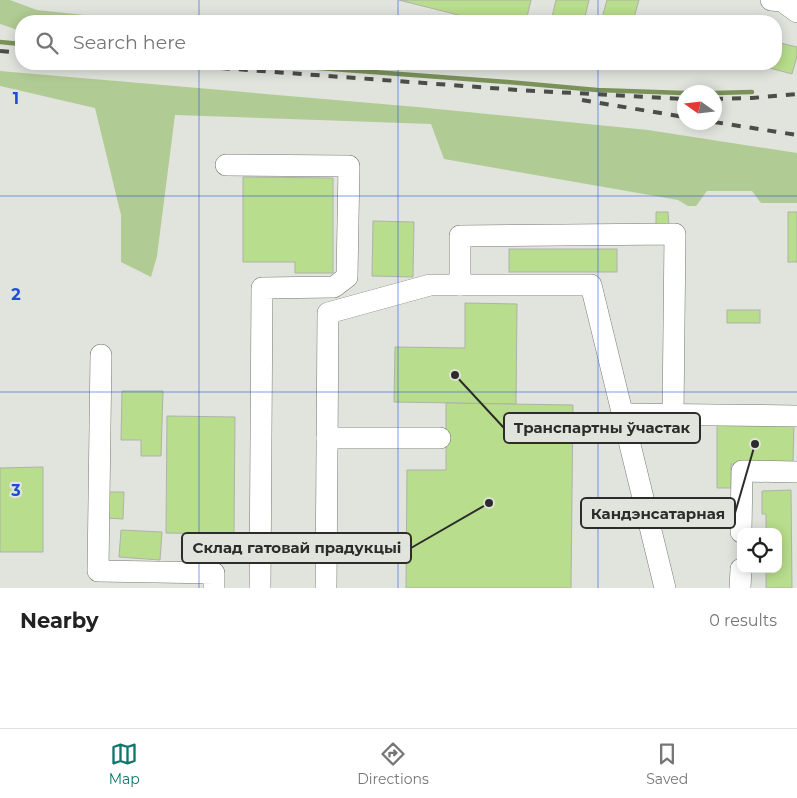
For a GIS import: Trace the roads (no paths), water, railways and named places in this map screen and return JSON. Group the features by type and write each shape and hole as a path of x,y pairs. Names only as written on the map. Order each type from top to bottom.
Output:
{"lane":[{"path":"771,0 782,1 797,12"},
{"path":"226,166 349,166 347,277 334,287 262,288 260,588"},
{"path":"460,285 460,236 675,234 673,415"},
{"path":"326,588 328,313 430,285 591,284 665,588"},
{"path":"101,355 98,571 214,573 214,588"},
{"path":"623,414 797,416"},
{"path":"327,438 440,438"},
{"path":"741,528 742,471 797,472"},
{"path":"740,588 741,573"}],"waterway":[{"path":"0,42 15,43"},
{"path":"346,70 597,90 677,93"},
{"path":"722,93 752,92"}],"railway":[{"path":"0,51 15,52"},
{"path":"248,70 518,90 677,99"},
{"path":"722,99 797,94"},
{"path":"582,100 677,116"},
{"path":"722,123 797,135"}],"place":[{"name":"Транспартны ўчастак","path":"455,375"},
{"name":"Кандэнсатарная","path":"755,444"},
{"name":"Склад гатовай прадукцыі","path":"489,503"}]}
